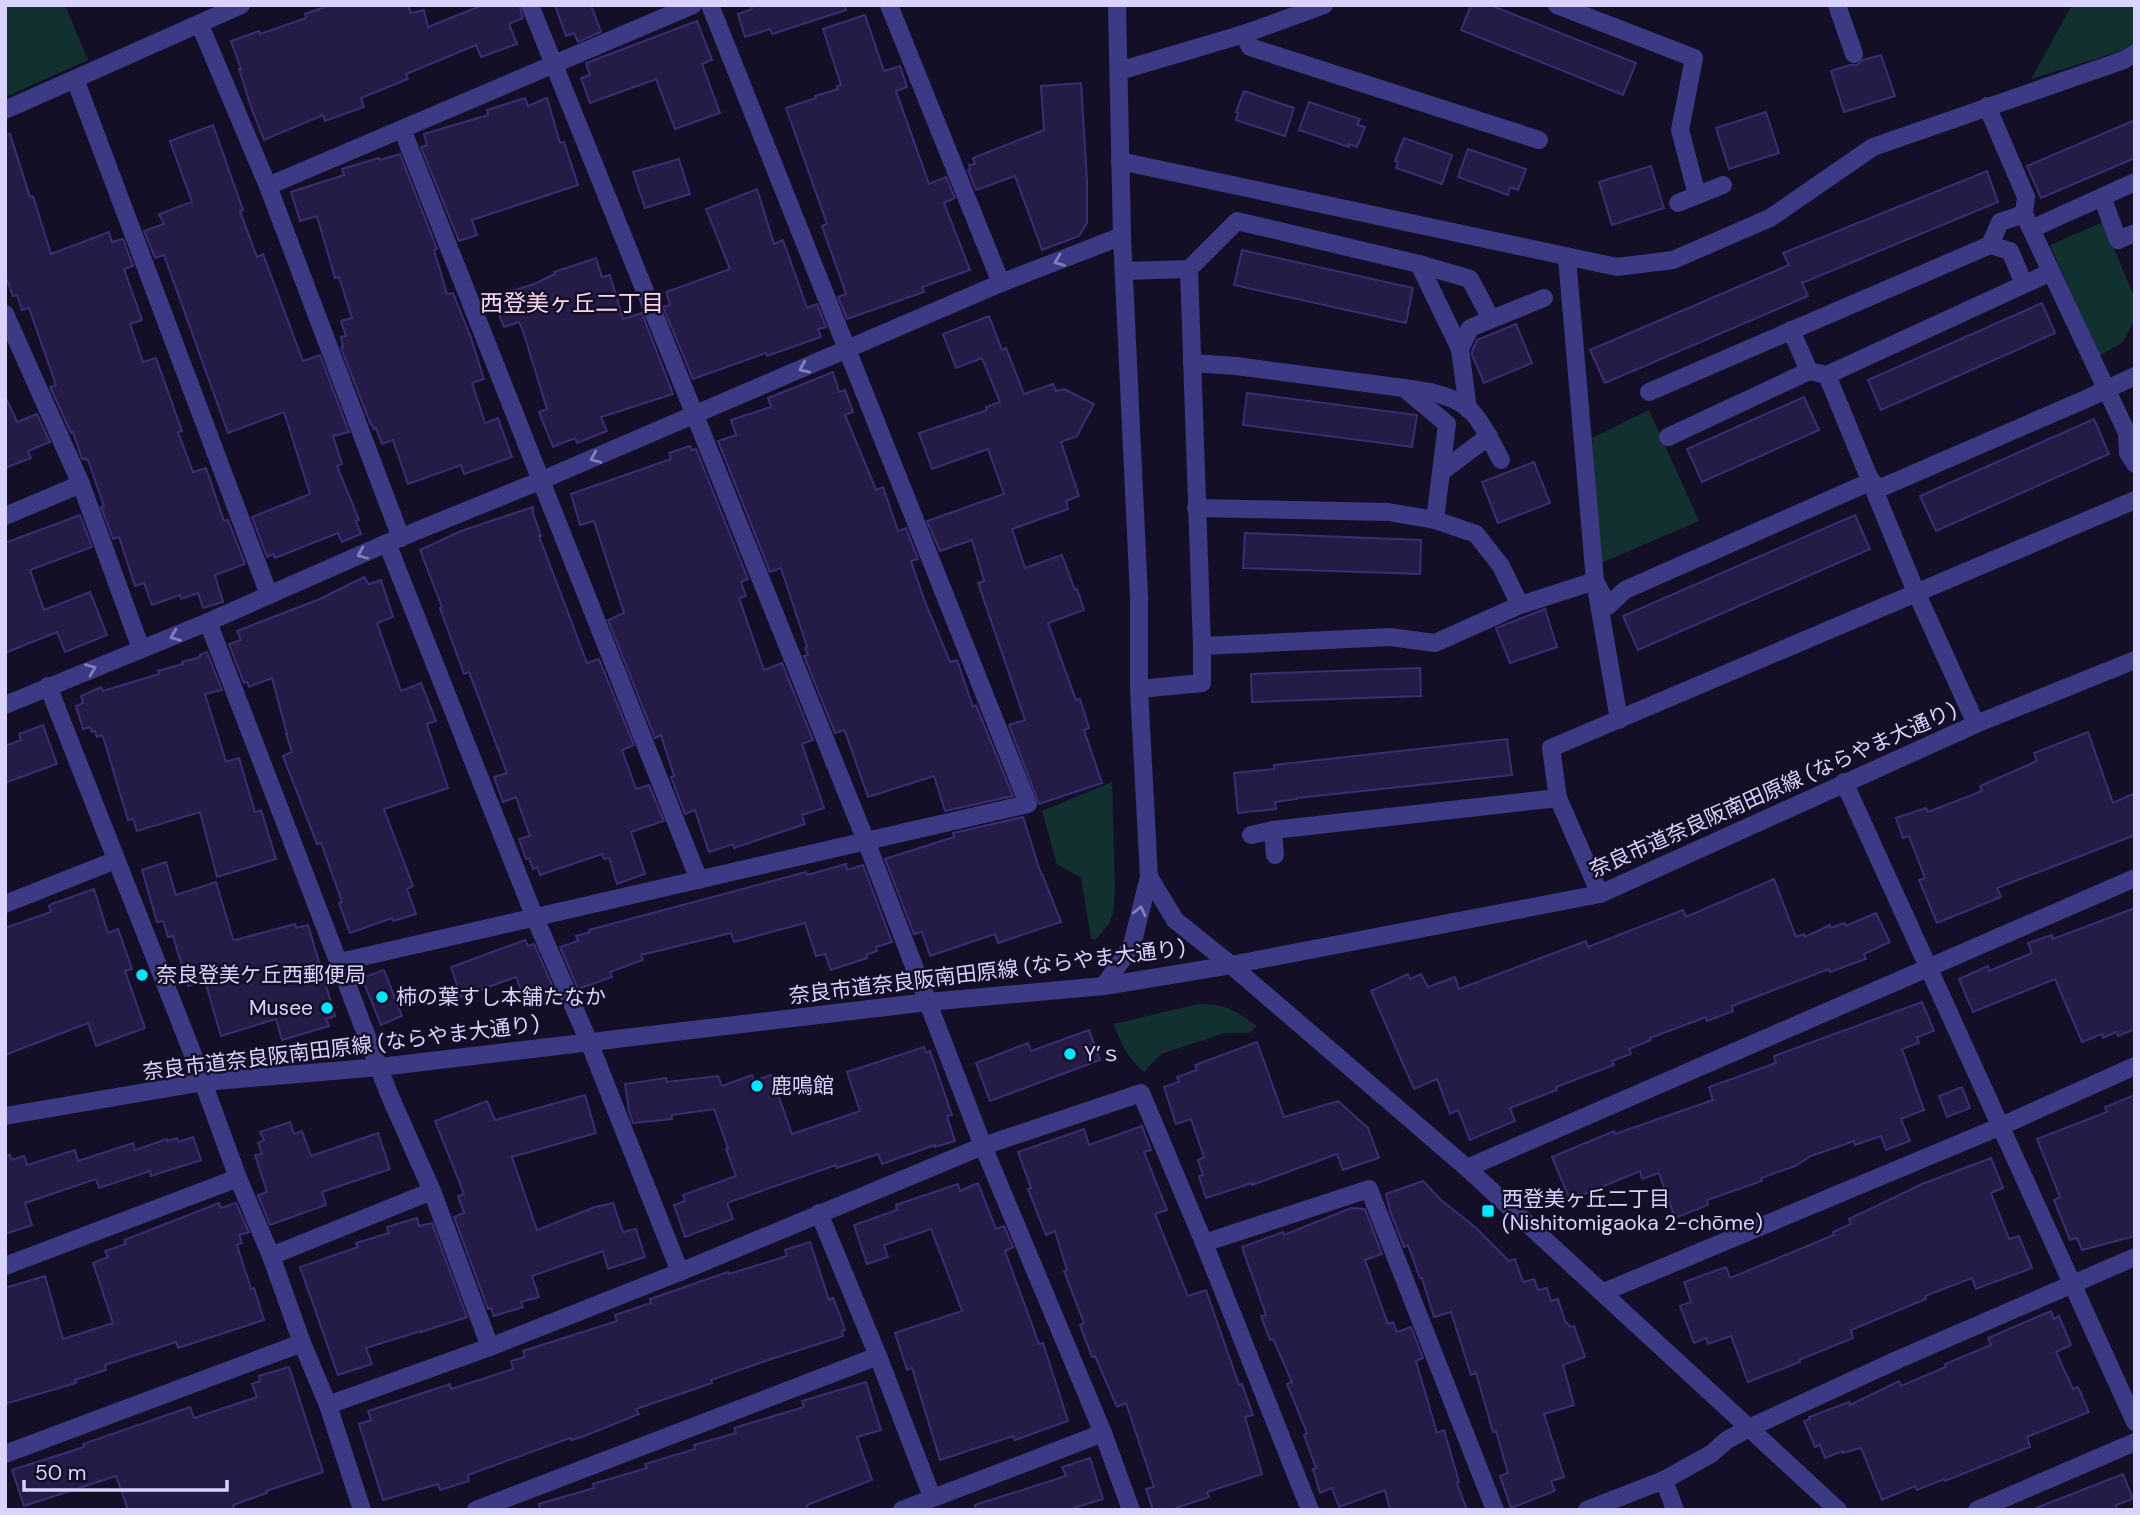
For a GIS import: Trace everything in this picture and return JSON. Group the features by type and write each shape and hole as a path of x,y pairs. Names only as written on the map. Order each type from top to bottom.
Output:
{"street":[{"path":"5,110 241,5"},
{"path":"530,5 866,841 983,1146 1102,1433 1131,1510"},
{"path":"268,186 693,5"},
{"path":"340,962 1028,804 710,5"},
{"path":"889,5 1001,283"},
{"path":"1104,986 1132,945 1149,877 1122,236 1117,5"},
{"path":"1119,71 1244,34 1324,5"},
{"path":"1557,5 1694,58 1680,130 1697,195"},
{"path":"1837,5 1854,54"},
{"path":"200,25 268,186 394,541 535,918 589,1042 680,1272"},
{"path":"1244,34 1250,47 1539,140"},
{"path":"1120,161 1617,267 1673,260 1770,218 1873,147 2124,60 2135,53"},
{"path":"75,79 269,595"},
{"path":"1987,106 2025,197 2027,222 2127,433 2128,453 2135,464"},
{"path":"402,129 699,880"},
{"path":"1990,245 2000,222 2027,222 2102,197 2135,182"},
{"path":"1678,203 1723,185"},
{"path":"2102,197 2118,240 2135,233"},
{"path":"1124,271 1189,269 1237,221 1419,264 1470,279 1491,319"},
{"path":"5,705 541,481 1001,283 1122,236"},
{"path":"1649,392 1990,245 2010,251 2024,284"},
{"path":"1567,258 1595,582 1619,720"},
{"path":"1419,264 1460,349 1468,409"},
{"path":"1139,689 1202,683 1189,269"},
{"path":"1668,437 2051,272"},
{"path":"1460,349 1470,328 1544,298"},
{"path":"6,317 81,484 141,649"},
{"path":"1791,330 1818,373 1874,486 1916,592 1976,724"},
{"path":"1192,363 1236,366 1434,392 1468,409 1489,436 1501,460"},
{"path":"1595,582 1608,606 1625,590 2086,399 2135,376"},
{"path":"1404,388 1447,424 1435,520"},
{"path":"1441,472 1489,436"},
{"path":"5,516 81,484"},
{"path":"1600,894 1558,798 1550,748 2135,500"},
{"path":"1196,508 1388,512 1435,520 1476,534 1501,566 1520,605"},
{"path":"1202,646 1390,636 1435,643 1520,605 1595,582"},
{"path":"208,622 389,1094 432,1191 490,1347"},
{"name":"奈良市道奈良阪南田原線 (ならやま大通り)","path":"5,1116 204,1082 380,1067 928,1002 1104,986 1231,965 1600,894 1976,724 2135,660"},
{"path":"48,686 328,1405 355,1508"},
{"path":"1844,782 2135,1422"},
{"path":"1251,835 1273,830 1558,798"},
{"path":"1273,830 1275,855"},
{"path":"5,904 116,860"},
{"path":"1149,877 1175,920 1467,1167 1838,1510"},
{"path":"1467,1167 2135,878"},
{"path":"1604,1292 1999,1127 2135,1066"},
{"path":"328,1405 490,1347 680,1272 983,1146 1141,1093 1310,1510"},
{"path":"5,1266 238,1178"},
{"path":"1204,1243 1369,1189 1495,1510"},
{"path":"271,1256 432,1191"},
{"path":"819,1213 932,1497"},
{"path":"1587,1510 1664,1480 1711,1454 1727,1440 1749,1428 1897,1360 2135,1257"},
{"path":"5,1454 302,1343"},
{"path":"476,1510 878,1356"},
{"path":"902,1510 1102,1433"},
{"path":"1978,1510 2135,1442"},
{"path":"1664,1480 1675,1510"}],"green space":[{"path":"5,5 65,5 88,60 5,97"},
{"path":"2072,5 2135,5 2135,42 2121,51 2031,79"},
{"path":"2103,222 2135,299 2135,320 2122,343 2099,356 2050,245"},
{"path":"1649,410 1699,521 1601,563 1592,438"},
{"path":"1112,782 1115,891 1113,913 1109,924 1095,940 1091,938 1081,878 1057,864 1042,811"},
{"path":"1198,1004 1230,1009 1257,1026 1249,1033 1225,1033 1161,1054 1144,1072 1125,1050 1114,1024"}],"building":[{"path":"330,5 408,5 411,13 424,10 428,27 483,5 519,5 523,18 509,24 517,44 481,57 476,45 406,74 408,79 361,98 364,107 325,121 323,115 264,140 231,41 306,18 305,14"},
{"path":"555,5 591,5 601,32 578,42 574,33 566,36"},
{"path":"751,5 846,5 846,10 772,34 770,29 745,37 738,14 752,9"},
{"path":"1471,5 1490,5 1636,63 1623,95 1461,30"},
{"path":"865,15 884,71 900,66 907,87 896,91 929,184 946,177 955,198 944,203 970,270 922,287 924,292 847,319 838,297 846,294 822,226 827,224 786,108 838,89 837,86 841,85 823,29"},
{"path":"697,21 712,60 702,64 720,113 675,129 656,79 590,103 581,78 590,75 586,63"},
{"path":"1881,55 1895,96 1844,112 1831,71 1857,65 1863,60"},
{"path":"1081,83 1087,223 1079,236 1042,250 1015,176 976,190 968,170 969,165 975,164 973,158 1044,130 1041,86"},
{"path":"1244,91 1294,108 1285,136 1236,120 1236,112"},
{"path":"525,98 528,106 547,98 560,143 564,142 578,185 472,220 477,235 459,241 421,147 427,145 424,134 488,115 487,110"},
{"path":"1309,102 1360,119 1357,125 1365,127 1357,147 1349,144 1349,147 1299,130"},
{"path":"1766,112 1779,153 1729,169 1716,128"},
{"path":"2135,120 2135,158 2041,198 2027,166"},
{"path":"213,125 257,257 263,254 303,361 320,355 349,432 333,436 342,464 337,466 359,520 356,521 361,534 342,542 338,533 275,558 273,554 267,557 252,517 310,494 284,412 228,433 164,255 155,258 144,231 164,224 159,214 192,202 170,141"},
{"path":"10,134 51,254 109,232 112,242 123,239 133,266 124,269 142,320 130,324 143,362 156,358 182,431 178,432 193,472 206,468 224,521 228,520 245,564 215,575 223,602 203,608 198,593 181,599 180,595 152,605 144,583 135,586 119,537 113,539 88,460 82,459 73,432 71,433 50,387 56,385 29,308 22,310 5,275 5,135"},
{"path":"1404,138 1452,155 1442,184 1396,168 1398,162 1395,161"},
{"path":"1468,149 1526,169 1518,190 1510,187 1508,195 1458,177"},
{"path":"400,154 437,249 434,250 447,294 453,293 484,379 472,383 485,423 498,418 512,457 464,474 461,465 408,484 393,440 382,444 376,428 371,425 341,348 341,337 346,336 341,321 352,318 339,277 335,278 317,216 300,221 291,192 344,175 342,169"},
{"path":"679,159 690,194 645,208 633,172"},
{"path":"1651,166 1664,208 1612,225 1599,182"},
{"path":"1987,171 1998,202 1802,283 1808,296 1605,383 1590,350 1789,265 1783,253"},
{"path":"757,189 774,244 783,240 807,308 817,304 826,327 818,329 821,337 693,379 663,307 670,305 666,292 730,269 706,209"},
{"path":"1242,250 1413,288 1406,323 1234,285"},
{"path":"596,258 602,277 610,275 623,319 642,313 673,394 601,417 607,431 577,443 575,438 553,447 539,412 547,409 522,328 519,322 504,327 492,297 534,284 555,274 554,272"},
{"path":"2042,303 2055,333 1881,410 1868,380"},
{"path":"989,316 1002,350 1006,348 1024,394 1053,384 1056,391 1064,389 1094,404 1077,436 1061,442 1079,496 1066,501 1068,509 1012,529 1025,568 1062,555 1075,590 1077,589 1084,610 1048,623 1076,700 1080,699 1089,728 1084,730 1102,783 1039,804 1009,725 1025,720 978,583 984,581 972,540 940,551 927,521 1004,494 988,449 932,469 919,433 987,410 986,407 1000,402 982,358 956,368 943,334"},
{"path":"1516,324 1532,363 1484,383 1472,355 1477,340"},
{"path":"833,372 839,392 845,390 853,412 845,415 876,490 883,487 898,531 906,528 918,559 911,561 925,602 950,662 957,660 973,707 976,705 1013,796 945,811 934,776 868,797 844,730 835,733 804,656 808,655 805,648 807,647 781,568 770,572 718,441 736,435 731,420 771,407 768,398"},
{"path":"1247,393 1417,415 1412,447 1243,425"},
{"path":"5,396 17,422 37,414 50,442 28,451 31,458 5,468"},
{"path":"1804,397 1819,430 1702,482 1687,449"},
{"path":"2094,419 2109,454 1936,531 1920,496"},
{"path":"690,446 692,450 696,449 748,579 741,582 746,596 739,598 764,670 782,663 813,740 802,744 824,808 802,815 805,824 734,848 733,844 709,852 695,810 685,814 671,777 674,776 661,735 655,738 608,620 624,613 594,521 580,525 571,494 671,459 669,453"},
{"path":"1534,462 1550,503 1498,523 1482,482"},
{"path":"533,507 539,536 587,663 599,659 634,745 622,750 636,789 649,785 664,821 631,832 645,874 617,884 609,858 604,859 602,854 540,875 537,867 533,869 529,858 526,859 519,839 530,836 516,797 503,802 494,777 507,773 469,672 464,674 420,550 461,531"},
{"path":"80,515 92,547 30,570 44,610 90,592 107,635 65,652 57,632 5,653 5,543"},
{"path":"1855,515 1870,549 1638,650 1623,616"},
{"path":"1245,533 1421,540 1420,574 1243,568"},
{"path":"364,577 369,584 381,580 393,617 377,623 401,691 421,683 436,721 427,724 448,788 384,809 413,886 407,889 416,914 393,921 392,918 350,933 321,843 317,844 283,756 292,752 272,678 249,687 247,682 244,683 229,644 241,640 237,631 320,599"},
{"path":"1545,609 1557,647 1510,663 1496,628"},
{"path":"207,652 222,690 205,694 226,762 239,758 255,812 261,810 276,859 217,877 200,812 137,831 133,819 128,820 102,735 97,737 90,727 83,729 76,706 83,703 81,696 101,687 103,691 159,674 158,671 183,664 182,662"},
{"path":"1420,668 1421,696 1252,702 1251,674"},
{"path":"43,725 57,764 5,783 5,746 21,740 19,734"},
{"path":"2088,732 2113,803 2135,793 2135,835 1997,888 2001,897 1937,923 1919,880 1925,878 1909,836 1903,838 1896,818 1926,808 1928,812 1982,791 1980,786 2037,761 2034,753"},
{"path":"1507,739 1512,775 1297,798 1275,802 1276,809 1238,813 1234,773 1274,769 1274,765"},
{"path":"1023,817 1041,874 1061,922 998,943 995,934 930,956 922,932 914,934 885,859 954,837 953,833"},
{"path":"166,862 176,895 216,882 235,940 295,924 296,928 308,925 335,1016 326,1019 329,1026 282,1040 276,1019 221,1036 205,981 188,986 173,936 168,937 163,921 157,922 142,870"},
{"path":"846,864 847,870 863,865 892,942 876,947 877,951 866,955 867,958 831,970 825,954 816,956 805,923 734,942 731,933 641,955 643,960 610,972 612,977 578,989 560,947 578,941 576,936 590,932 589,930 806,872 807,875"},
{"path":"1774,879 1796,937 1804,934 1805,937 1830,925 1831,928 1844,923 1846,926 1876,913 1890,942 1864,954 1866,959 1830,972 1829,969 1732,1006 1733,1011 1707,1021 1706,1017 1650,1038 1651,1040 1629,1049 1631,1054 1612,1061 1614,1065 1510,1108 1515,1121 1470,1140 1458,1110 1450,1114 1437,1079 1414,1089 1371,991 1408,974 1410,979 1421,974 1428,987 1455,977 1459,989 1586,941 1588,947 1683,910 1686,917"},
{"path":"94,889 108,933 118,929 132,969 125,971 145,1028 96,1046 88,1023 5,1055 5,928 51,912 49,906 52,904"},
{"path":"2135,908 2135,1029 2118,1036 2116,1032 2103,1038 2102,1034 2082,1042 2055,979 1973,1012 1959,979 1988,966 1989,971 2032,953 2028,943 2052,935 2053,939"},
{"path":"525,940 528,946 534,944 557,996 527,1007 516,977 461,997 451,967"},
{"path":"384,970 402,1016 381,1025 362,978"},
{"path":"1922,1002 1934,1031 1917,1037 1919,1043 1902,1049 1924,1110 1901,1119 1910,1141 1886,1150 1881,1136 1855,1145 1854,1141 1811,1156 1795,1166 1761,1178 1762,1181 1707,1200 1708,1205 1675,1218 1659,1173 1642,1179 1640,1171 1570,1200 1552,1157 1614,1131 1615,1134 1713,1100 1709,1087 1776,1063 1774,1056"},
{"path":"1089,1030 1100,1060 990,1101 976,1063 1028,1043 1031,1051"},
{"path":"1257,1042 1284,1117 1338,1101 1368,1128 1379,1158 1343,1170 1337,1154 1252,1185 1206,1198 1199,1176 1203,1175 1198,1160 1204,1157 1191,1119 1176,1124 1164,1087 1179,1082 1177,1077 1197,1070 1195,1065"},
{"path":"924,1047 926,1053 930,1051 952,1115 947,1116 955,1141 935,1145 882,1164 878,1154 837,1168 836,1165 727,1203 733,1219 685,1237 674,1205 685,1201 683,1195 736,1176 714,1109 672,1115 672,1119 633,1123 625,1084 666,1078 667,1082 718,1076 722,1086 752,1075 754,1081 771,1075 792,1134 860,1111 847,1072"},
{"path":"1962,1087 1970,1108 1947,1117 1939,1096"},
{"path":"585,1095 596,1133 512,1157 537,1230 595,1207 613,1203 623,1232 636,1229 645,1257 608,1269 603,1251 532,1276 539,1297 521,1302 523,1307 494,1316 491,1308 488,1309 454,1217 464,1213 458,1196 464,1194 435,1121 487,1101 495,1120"},
{"path":"2135,1095 2135,1236 2082,1250 2077,1238 2070,1240 2054,1200 2060,1197 2037,1139 2107,1112 2105,1107"},
{"path":"290,1122 294,1134 302,1131 311,1156 378,1133 390,1169 322,1192 326,1205 270,1225 258,1195 267,1192 255,1155 262,1154 258,1143 264,1140 260,1132"},
{"path":"1142,1126 1151,1150 1144,1152 1167,1210 1155,1214 1188,1296 1206,1290 1239,1385 1242,1384 1253,1415 1245,1417 1262,1474 1207,1492 1209,1497 1170,1510 1153,1510 1146,1489 1154,1487 1126,1403 1117,1407 1095,1356 1092,1357 1080,1325 1084,1323 1064,1271 1067,1270 1055,1231 1046,1235 1028,1189 1031,1188 1018,1152 1084,1129 1089,1145"},
{"path":"193,1137 201,1160 151,1176 150,1171 99,1188 96,1179 25,1203 32,1225 5,1234 5,1156 10,1155 12,1160 24,1156 27,1165 75,1150 78,1161 133,1143 135,1150 167,1139 177,1138 179,1142"},
{"path":"1991,1158 2003,1188 1991,1193 2009,1239 2019,1236 2032,1268 1976,1289 1972,1278 1925,1296 1926,1299 1851,1330 1853,1338 1748,1382 1731,1336 1708,1344 1706,1338 1694,1343 1680,1306 1691,1302 1684,1282 1726,1267 1730,1278 1834,1235 1833,1232 1851,1224 1849,1219 1922,1184"},
{"path":"1423,1181 1509,1261 1515,1259 1523,1282 1534,1279 1538,1290 1547,1288 1551,1301 1558,1299 1565,1321 1570,1327 1574,1326 1585,1357 1563,1365 1574,1405 1544,1414 1564,1477 1551,1481 1555,1491 1511,1508 1500,1476 1508,1473 1476,1373 1471,1375 1451,1312 1434,1317 1422,1278 1408,1245 1404,1247 1390,1211 1386,1194"},
{"path":"978,1183 996,1229 1004,1226 1013,1247 1005,1251 1039,1344 1043,1343 1068,1421 1015,1440 1013,1436 940,1460 912,1368 907,1370 895,1333 962,1311 931,1229 884,1245 888,1257 867,1264 854,1225 897,1210 896,1205 958,1184 960,1191"},
{"path":"219,1203 221,1208 236,1203 249,1232 239,1235 242,1243 237,1245 264,1320 178,1348 176,1342 105,1365 106,1370 75,1380 76,1383 5,1404 5,1288 45,1276 63,1339 113,1323 93,1263 108,1257 105,1251 126,1244 124,1240"},
{"path":"1351,1208 1365,1209 1382,1254 1365,1260 1388,1324 1393,1322 1397,1332 1411,1327 1423,1358 1416,1361 1437,1433 1444,1430 1459,1482 1457,1483 1467,1510 1390,1510 1385,1490 1339,1507 1332,1488 1320,1493 1313,1469 1316,1468 1304,1435 1307,1433 1287,1384 1292,1382 1261,1316 1266,1315 1242,1247 1283,1232 1284,1235"},
{"path":"417,1218 419,1226 432,1223 467,1317 366,1348 372,1364 338,1375 300,1267 358,1247 356,1243 389,1233 387,1227"},
{"path":"810,1242 829,1300 833,1298 841,1318 845,1330 842,1331 843,1336 711,1380 712,1383 636,1409 639,1414 582,1437 570,1438 468,1475 469,1481 440,1490 438,1484 383,1500 359,1424 371,1420 368,1411 450,1384 451,1389 513,1369 511,1361 525,1357 523,1351 617,1321 615,1315 651,1303 650,1299 728,1272 729,1274 787,1256 785,1250"},
{"path":"2051,1311 2054,1319 2059,1316 2071,1345 2056,1352 2073,1389 2078,1387 2089,1412 2027,1437 2030,1447 1945,1481 1944,1479 1917,1490 1915,1486 1882,1500 1861,1448 1825,1458 1820,1445 1815,1447 1804,1421 1810,1419 1809,1417 1849,1402 1850,1405 1899,1381 1901,1386 1946,1367 1945,1364 1991,1345 1988,1338"},
{"path":"289,1367 323,1472 233,1505 235,1510 128,1510 116,1476 24,1506 12,1470 84,1447 83,1444 190,1407 194,1418 257,1397 252,1384 260,1381 259,1376"},
{"path":"866,1382 881,1430 857,1437 872,1480 807,1505 808,1510 540,1510 539,1504 594,1488 593,1484 647,1468 645,1464 695,1449 694,1445 736,1433 734,1428 804,1407 802,1401"},
{"path":"1090,1458 1103,1499 1067,1510 976,1510 975,1505 1066,1476 1062,1467"},
{"path":"2123,1474 2133,1499 2116,1505 2117,1510 2036,1508"}],"place":[{"name":"奈良登美ケ丘西郵便局","path":"142,975"},
{"name":"柿の葉すし本舗たなか","path":"382,997"},
{"name":"Musee","path":"327,1008"},
{"name":"Y’ｓ","path":"1070,1054"},
{"name":"鹿鳴館","path":"757,1086"},
{"name":"西登美ヶ丘二丁目 (Nishitomigaoka 2-chōme)","path":"1488,1211"}],"district":[{"name":"西登美ヶ丘二丁目","path":"572,303"}]}
